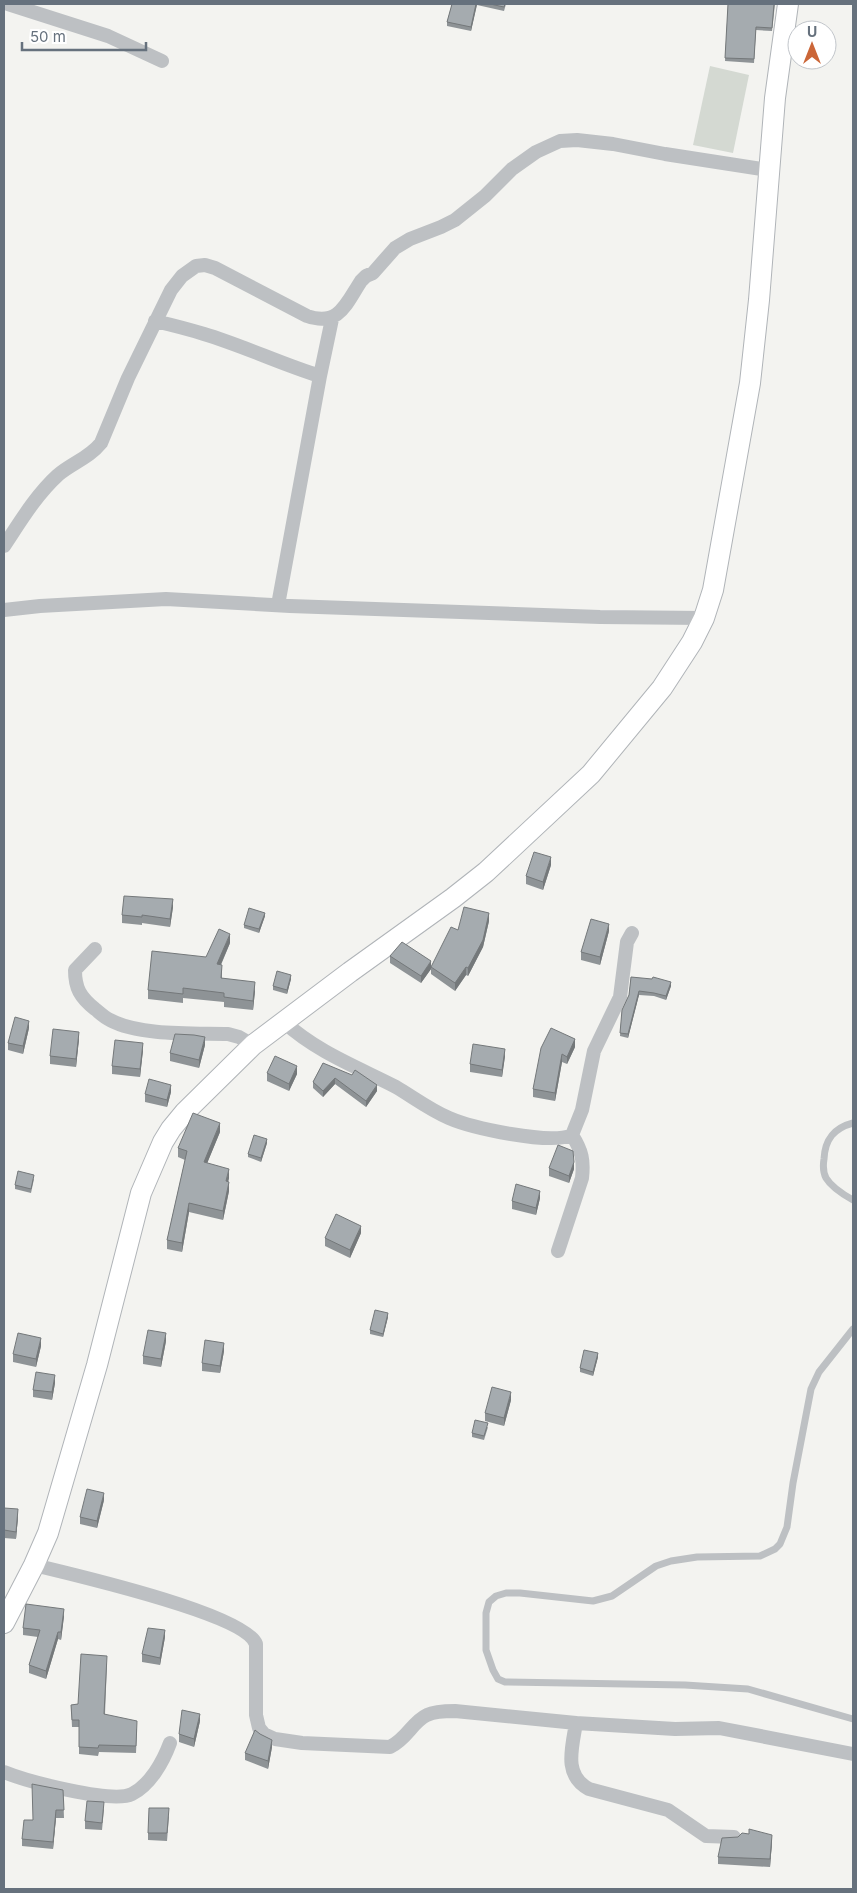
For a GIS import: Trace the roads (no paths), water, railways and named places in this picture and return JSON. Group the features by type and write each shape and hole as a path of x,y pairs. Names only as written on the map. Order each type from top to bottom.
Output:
{"main road":[{"path":"4,1623 34,1565 48,1532 97,1366 141,1193 163,1142 185,1112 253,1045 350,972 446,904 486,872 591,774 662,688 692,642 704,618 713,590 750,383 775,98 788,4"}],"street":[{"path":"8,4 108,36 162,61"},
{"path":"4,546 19,523 59,474 95,451 101,443 128,378 171,290 182,276 196,266 202,264 215,268 306,316 317,320 332,319 340,314 361,281 373,273 395,248 410,239 455,220 485,196 512,169 551,144 560,141 577,140 613,144 768,170"},
{"path":"278,605 332,319"},
{"path":"156,321 204,334 320,376"},
{"path":"4,610 166,599 600,617 704,618"},
{"path":"284,1022 301,1037 346,1064 395,1087 448,1118 488,1130 567,1138 572,1135 582,1110 594,1051 620,997 627,942 632,932"},
{"path":"95,949 75,970 75,983 78,992 88,1004 109,1020 125,1026 146,1030 228,1034 240,1037 253,1045"},
{"path":"558,1251 584,1168 581,1149 572,1135"},
{"path":"34,1565 173,1602 221,1620 252,1636 256,1644 256,1715 259,1728 264,1734 275,1739 302,1743 390,1746 400,1742 427,1714 455,1711 576,1723 675,1729 719,1728 853,1754"},
{"path":"576,1723 570,1755 573,1774 581,1785 589,1789 668,1810 706,1836 734,1837"},
{"path":"4,1772 47,1786 82,1793 118,1797 130,1795 144,1786 166,1754 170,1743"}],"lane":[{"path":"853,1123 834,1132 828,1139 824,1149 823,1166 826,1178 843,1195 853,1200"},
{"path":"853,1330 819,1372 811,1389 793,1483 787,1526 784,1537 775,1549 760,1556 697,1557 670,1561 656,1566 612,1596 592,1601 520,1593 506,1593 496,1596 490,1602 486,1612 486,1650 498,1679 505,1682 685,1685 748,1689 853,1719"}]}
